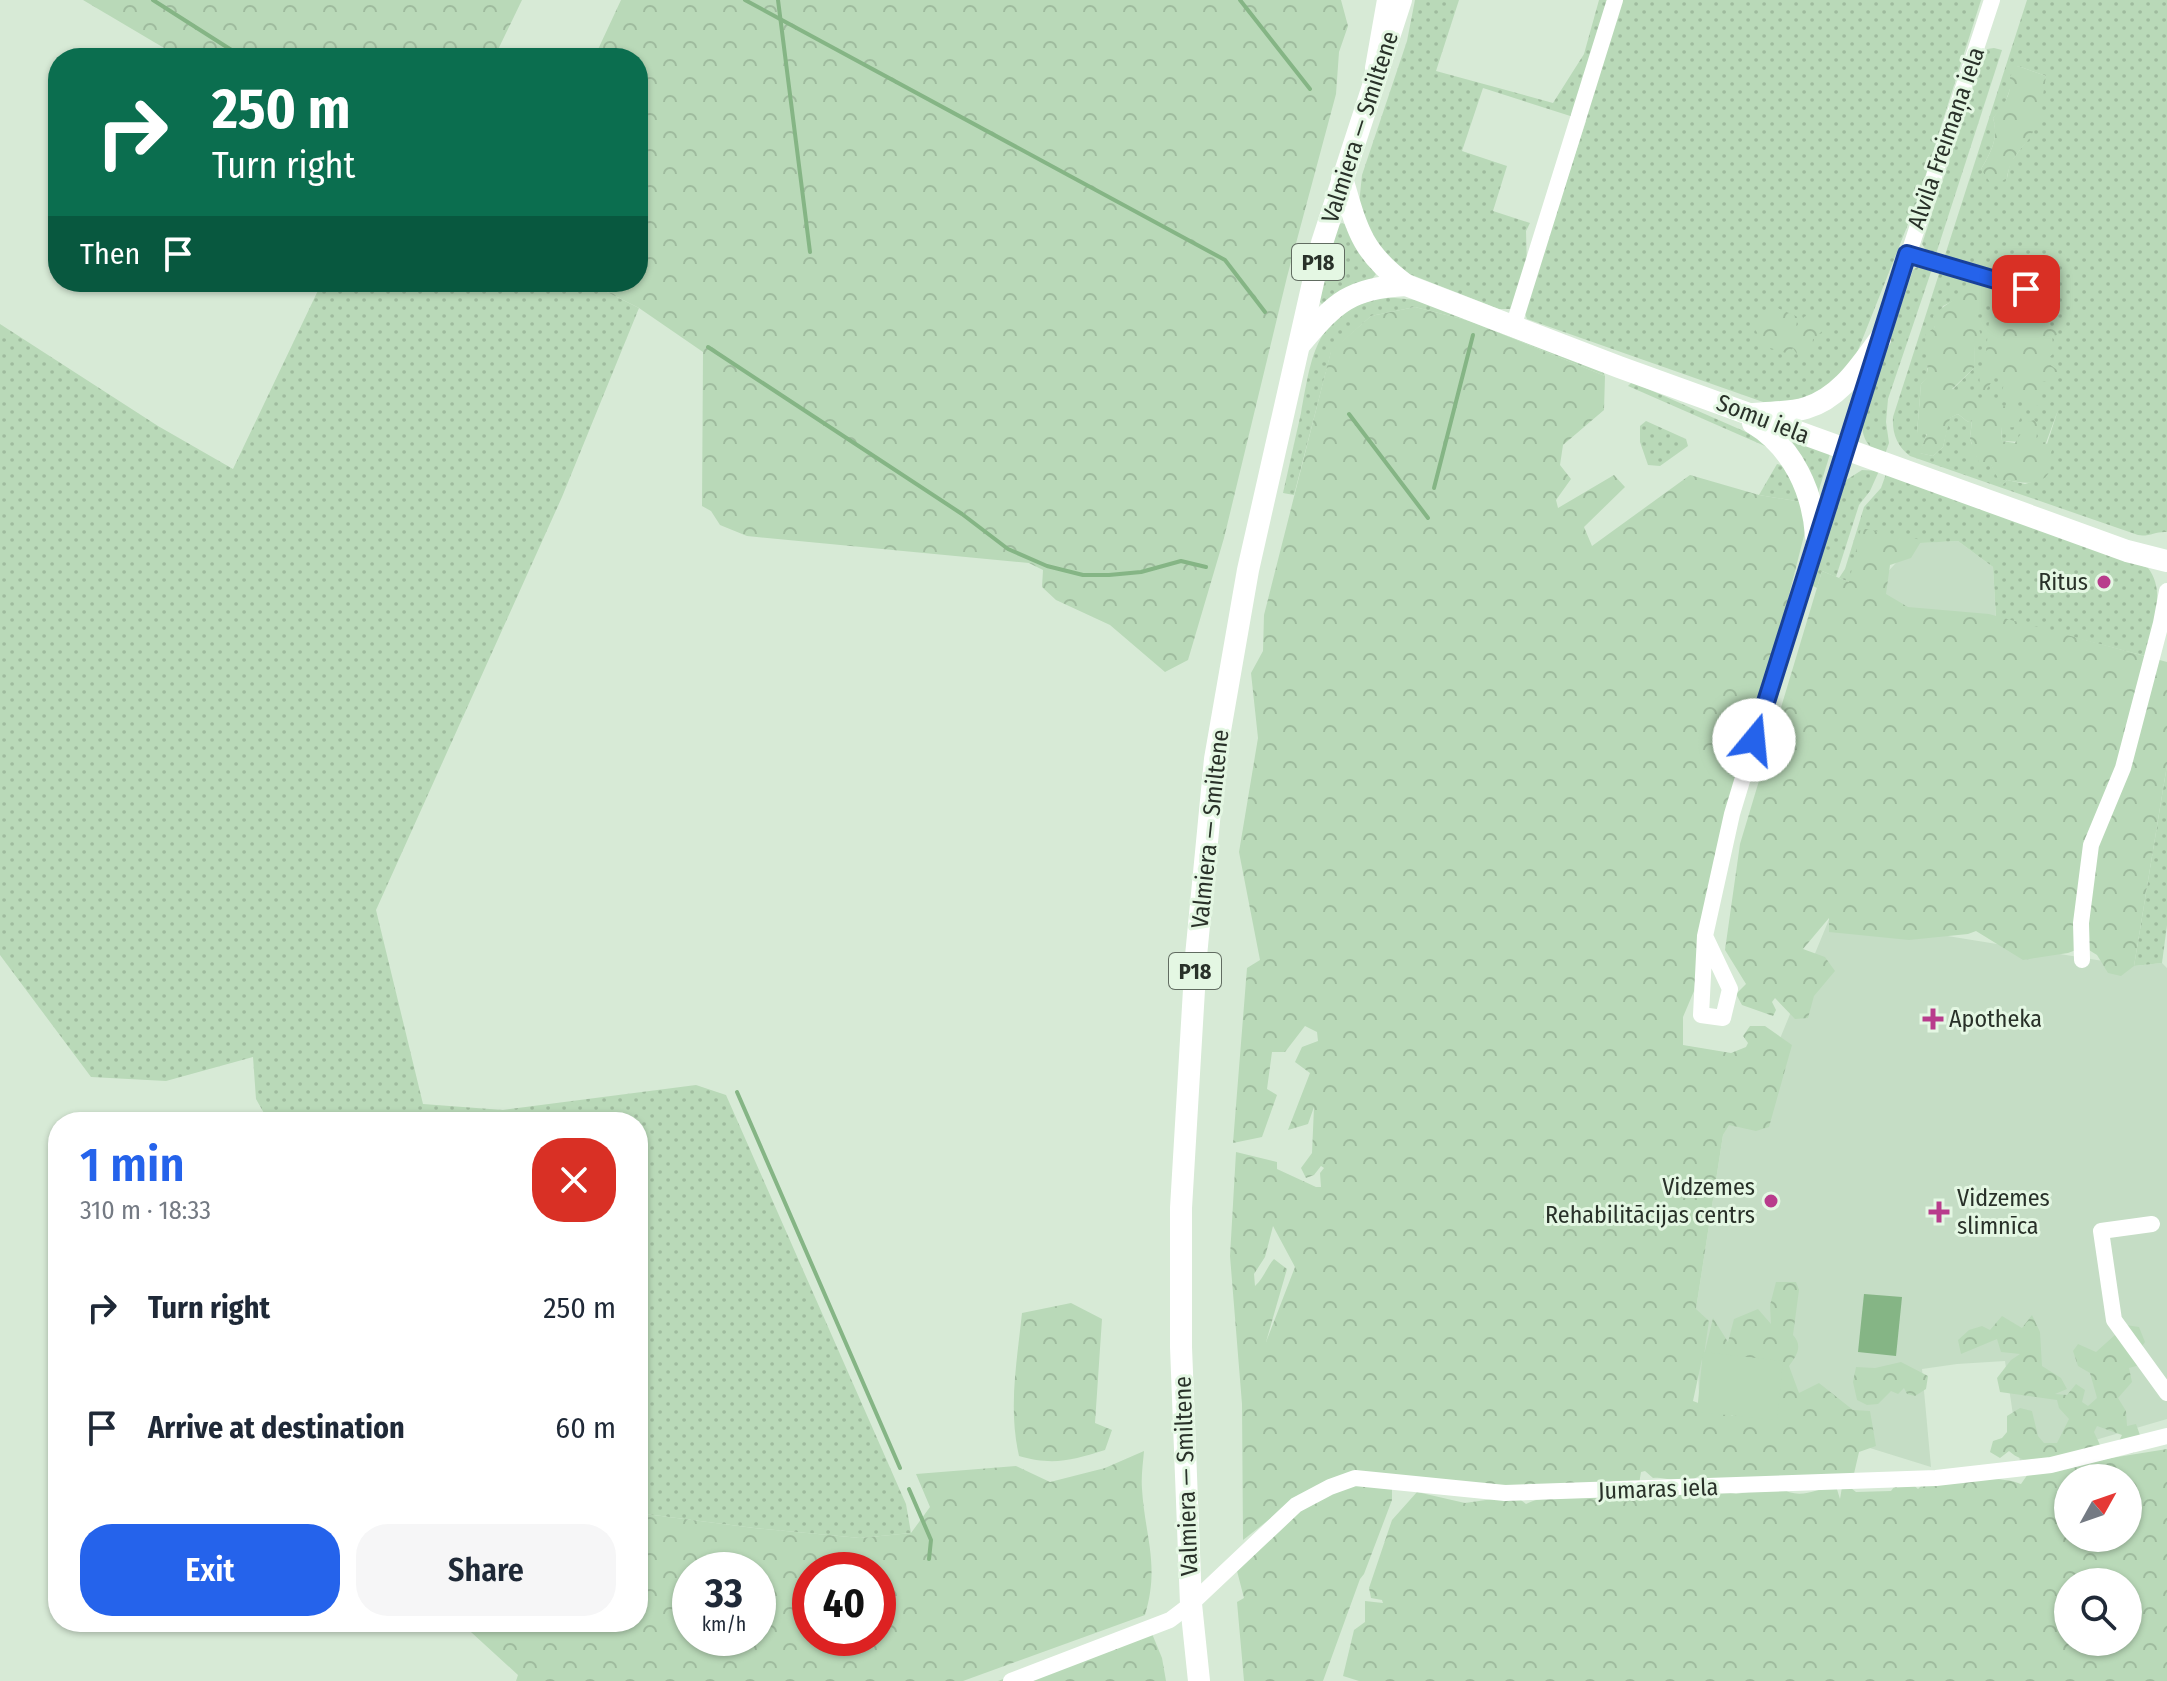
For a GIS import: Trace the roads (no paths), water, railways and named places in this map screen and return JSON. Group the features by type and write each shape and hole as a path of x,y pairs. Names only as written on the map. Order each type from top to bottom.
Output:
{"highway":[{"path":"1377,68 1389,0"}],"main road":[{"name":"Valmiera — Smiltene","path":"1199,1681 1191,1604 1181,1347 1181,1208 1196,956 1215,759 1230,664 1322,243 1401,0"},
{"path":"1342,177 1364,245 1383,268 1406,285"},
{"name":"Somu iela","path":"1406,285 1845,449 2113,546 2167,561"},
{"path":"1297,347 1322,318 1354,293 1377,287 1406,285"},
{"path":"1749,414 1806,408 1835,392 1853,375 1880,339"},
{"path":"1707,397 1760,427 1780,444 1806,487 1815,510 1816,536"}],"street":[{"path":"1514,324 1615,0"},
{"name":"Alvila Freimaņa iela","path":"1705,936 1730,989 1723,1018 1701,1015 1705,936 1732,814 1816,536 1992,0"},
{"path":"1907,254 2051,298"},
{"path":"2082,960 2081,923 2091,845 2123,768 2167,591"},
{"path":"2152,1224 2101,1231 2114,1320 2167,1393"},
{"name":"Jumaras iela","path":"1011,1681 1170,1620 1296,1505 1355,1478 1505,1493 1860,1482 1936,1478 2051,1465 2167,1436"}],"waterway":[{"path":"153,0 228,48"},
{"path":"745,0 1225,260 1265,312"},
{"path":"778,0 810,252"},
{"path":"1240,0 1310,89"},
{"path":"1434,488 1473,335"},
{"path":"708,347 962,514 1008,549 1047,566 1083,575 1141,572 1181,561 1206,567"},
{"path":"1349,414 1428,518"},
{"path":"737,1092 900,1468"},
{"path":"909,1489 931,1540 929,1559"}],"place":[{"name":"Ritus","path":"2104,582"},
{"name":"Apotheka","path":"1933,1019"},
{"name":"Vidzemes Rehabilitācijas centrs","path":"1771,1201"},
{"name":"Vidzemes slimnīca","path":"1939,1212"}]}
